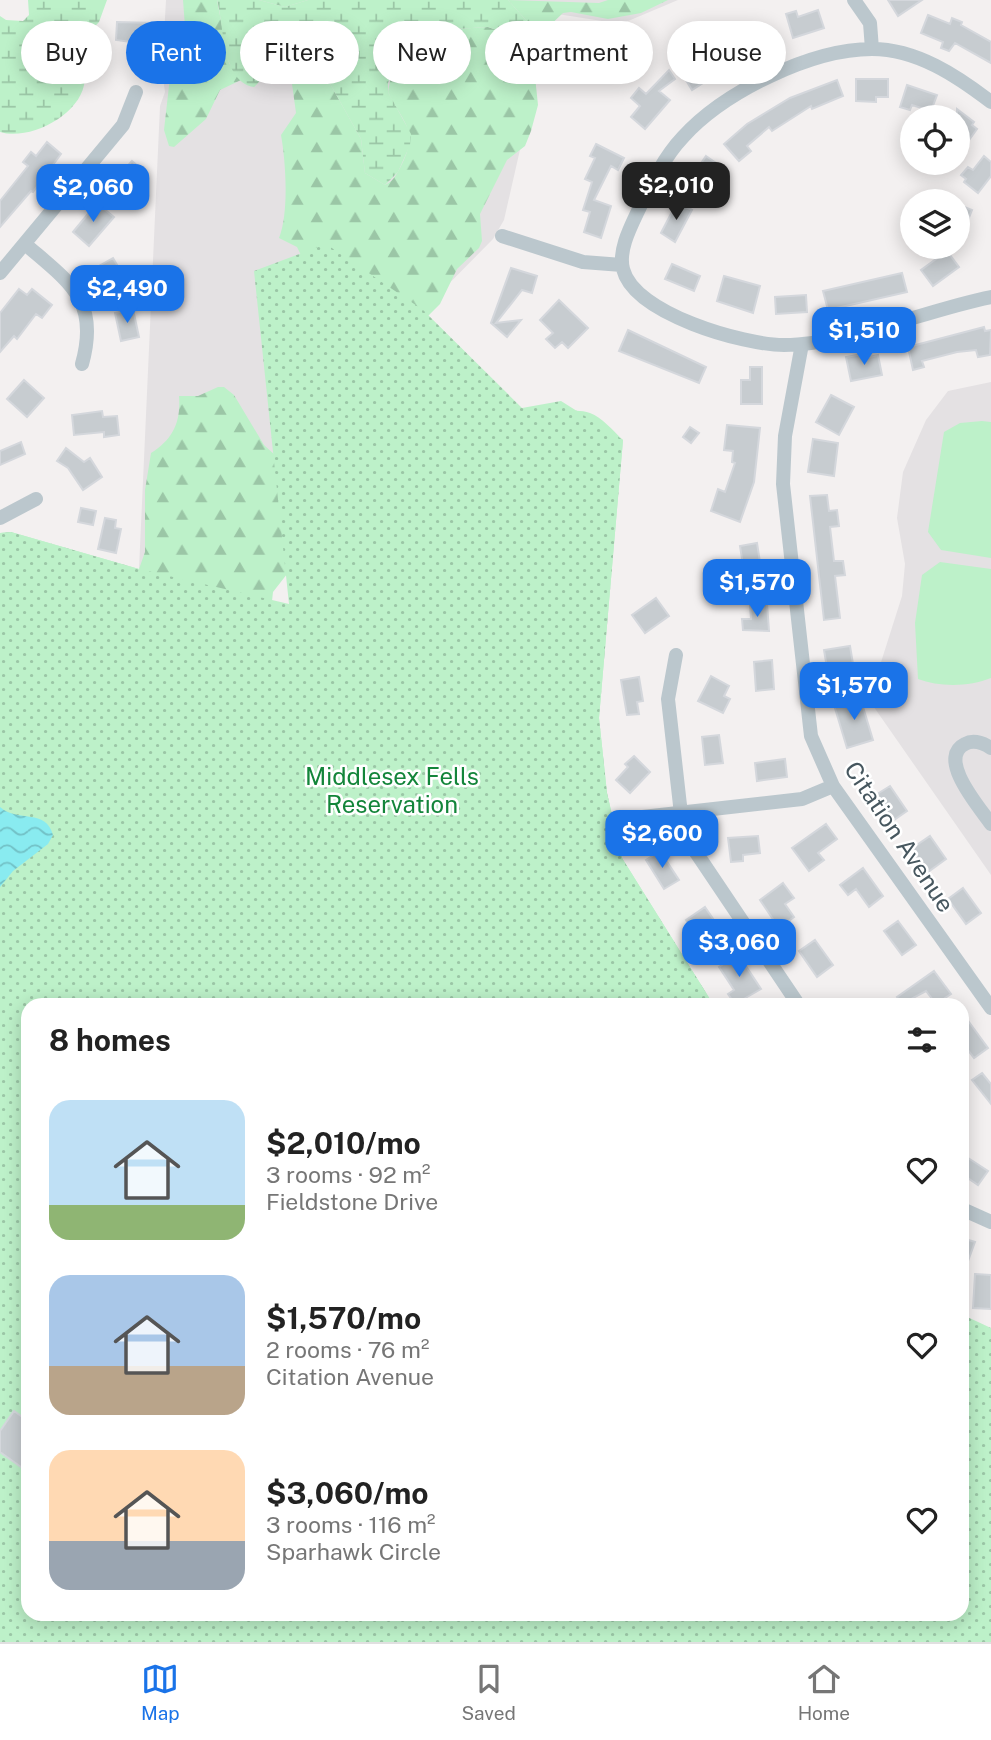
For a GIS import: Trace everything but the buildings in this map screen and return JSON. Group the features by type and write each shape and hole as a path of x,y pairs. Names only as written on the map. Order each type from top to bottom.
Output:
{"street":[{"path":"855,0 870,23 872,49"},
{"path":"991,102 934,65 904,54 872,49 829,54 796,65 730,100 679,141 645,197 629,232 622,265 626,278 642,297 673,314 749,340 776,345 802,344 991,297"},
{"path":"0,273 123,125 136,92"},
{"path":"502,236 583,262 600,266 622,265"},
{"path":"25,244 79,294 86,313 89,336 82,364"},
{"name":"Citation Avenue","path":"802,344 785,436 783,484 807,717 816,750 833,786 991,1008"},
{"path":"0,518 36,499"},
{"path":"676,655 668,699 681,814 691,847 794,998"},
{"path":"991,748 980,743 965,744 956,753 954,761 960,779 991,824"},
{"path":"616,820 802,799 833,786"},
{"path":"969,1212 991,1222"}],"shaded area":[{"path":"166,0 678,0 628,21 602,21 551,13 549,21 485,21 485,84 535,84 504,220 493,239 423,310 279,484 139,569 160,106 165,92 164,84 226,84 226,21 165,21"},
{"path":"991,382 991,875 869,700 902,596 905,564 897,518 903,472 926,420 948,391"}],"green space":[{"path":"28,0 107,0 99,21 23,21 29,15"},
{"path":"183,0 217,0 221,21 185,21"},
{"path":"217,0 259,0 285,7 308,0 508,0 527,21 485,21 485,27 471,28 471,21 373,21 373,84 388,84 388,92 411,134 410,145 398,172 385,185 365,173 361,139 330,84 359,84 359,21 240,21 240,80 235,75 226,50 226,21 221,21"},
{"path":"259,0 308,0 285,7"},
{"path":"508,0 599,3 608,0 668,0 641,13 608,19 563,13 555,21 527,21"},
{"path":"0,16 6,20 23,21 21,84 84,84 80,96 62,116 51,124 25,133 0,132"},
{"path":"485,27 485,84 536,84 538,105 525,146 507,160 480,214 482,241 479,248 457,269 440,304 426,318 476,401 498,420 511,424 527,423 566,412 582,411 599,418 623,440 599,718 607,793 622,858 709,998 508,998 483,978 424,947 410,953 405,969 409,980 420,983 436,998 21,998 21,1074 13,1072 0,1083 0,887 13,871 48,844 58,845 122,829 175,779 182,780 217,747 263,727 281,711 296,676 302,624 320,599 367,575 397,542 438,516 464,533 471,546 460,585 454,588 423,587 420,590 433,642 444,658 468,679 481,686 511,692 526,689 540,681 552,669 602,568 605,549 588,509 608,495 607,477 618,457 611,455 579,476 560,480 551,479 544,474 520,451 506,449 442,457 406,468 383,467 351,457 324,436 305,407 300,390 300,375 304,364 312,356 322,350 371,336 375,319 367,291 354,266 340,286 330,291 324,290 317,287 297,247 279,238 286,188 281,135 296,113 292,84 330,84 361,139 365,173 385,185 397,173 409,142 407,126 388,92 390,84 471,84 471,28"},
{"path":"226,47 229,63 240,80 220,90 206,119 174,147 169,146 164,130 169,84 226,84"},
{"name":"Middlesex Fells Reservation","path":"326,244 423,310 522,408 561,401 623,440 599,718 607,793 622,858 709,998 21,998 21,1621 969,1621 969,1318 991,1328 991,1642 0,1642 0,533 11,532 139,569 289,604 254,271"},
{"path":"224,387 234,395 264,445 276,456 291,569 273,592 271,610 0,533 11,532 139,569 145,552 145,490 151,453 165,442 174,429 179,414 179,396 198,396"},
{"path":"991,422 991,558 941,550 928,532 944,432 960,423"},
{"path":"940,562 991,569 991,678 954,685 918,679 915,623 922,575"}],"water":[{"path":"0,807 7,812 44,821 53,835 48,844 13,871 0,887"}]}
